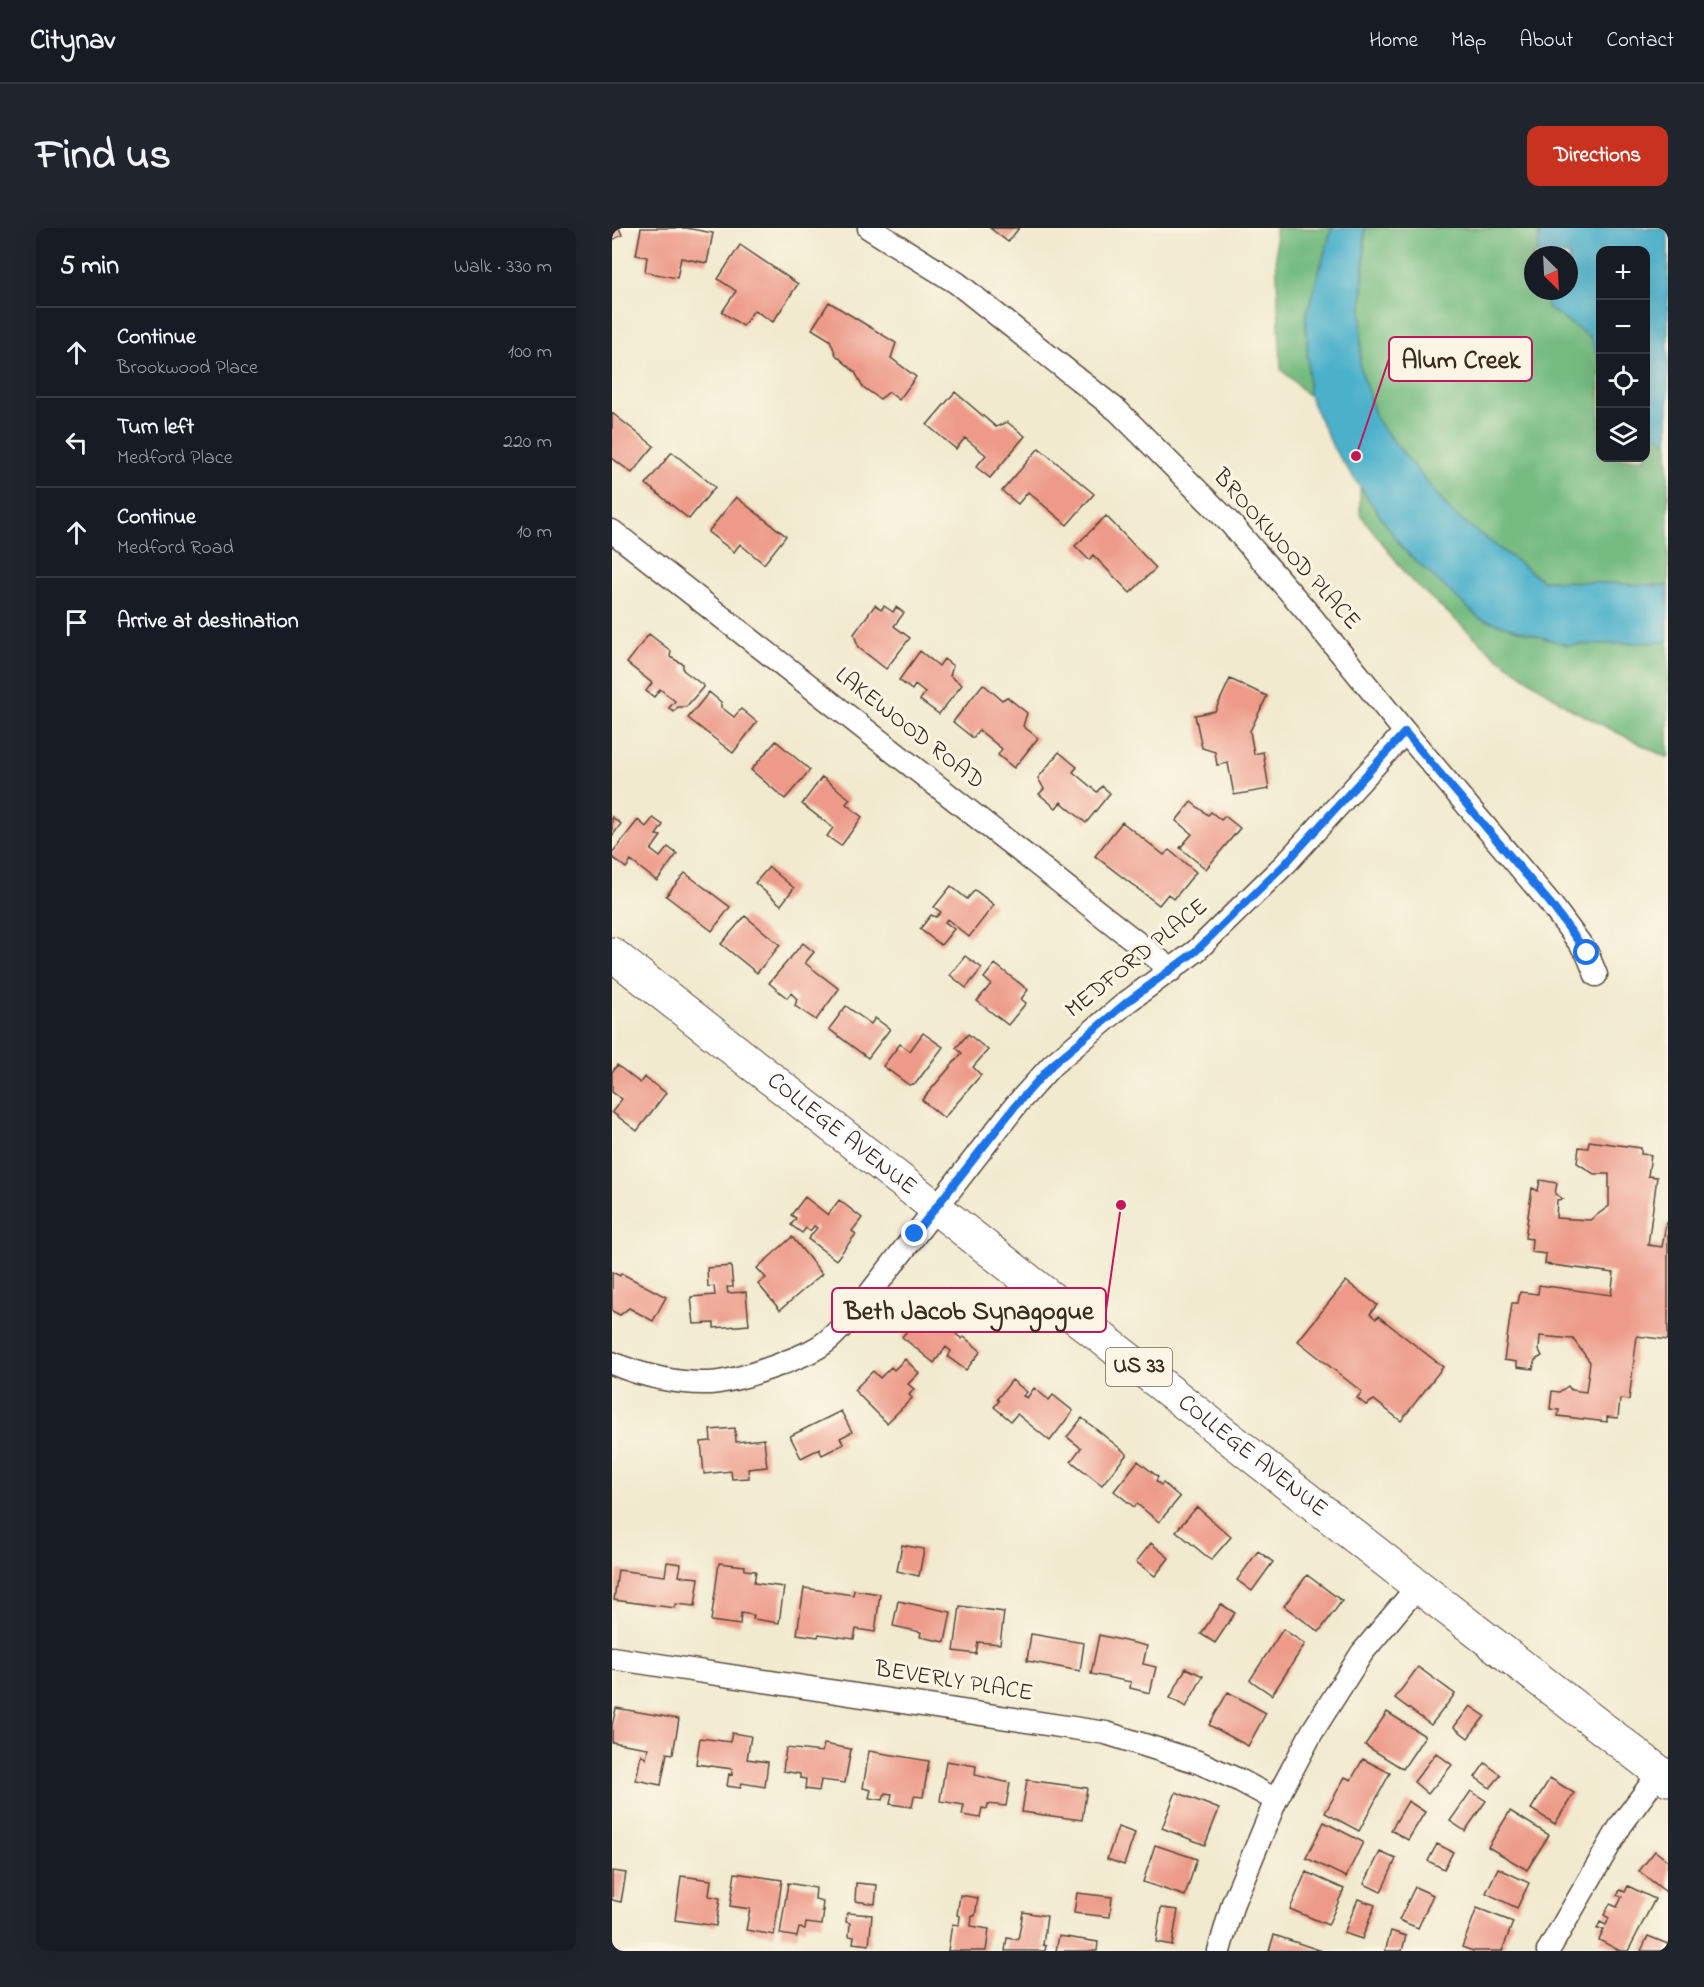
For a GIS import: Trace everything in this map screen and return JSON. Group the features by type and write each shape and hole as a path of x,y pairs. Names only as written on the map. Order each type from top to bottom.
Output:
{"main road":[{"name":"COLLEGE AVENUE","path":"612,954 1418,1586 1664,1775"}],"street":[{"name":"BROOKWOOD PLACE","path":"869,228 957,283 1118,411 1230,524 1309,614 1405,732 1550,903 1587,953 1596,975"},
{"name":"LAKEWOOD ROAD","path":"612,531 1172,970"},
{"name":"MEDFORD PLACE","path":"612,1363 654,1377 711,1383 741,1377 796,1358 823,1344 845,1323 1016,1105 1052,1065 1127,1002 1196,951 1286,863 1405,732"},
{"path":"1219,1951 1233,1903 1276,1800 1312,1732 1362,1653 1418,1586"},
{"name":"BEVERLY PLACE","path":"612,1658 1107,1732 1197,1762 1241,1780 1276,1800"},
{"path":"1548,1951 1621,1825 1664,1775"}],"green space":[{"path":"1275,228 1332,228 1306,316 1309,396 1281,369"},
{"path":"1365,228 1540,228 1538,246 1524,246 1524,300 1545,300 1548,308 1590,337 1596,352 1596,462 1650,462 1650,429 1668,443 1668,586 1542,580 1452,513 1377,421 1360,367"},
{"path":"1360,486 1403,549 1567,645 1668,642 1668,758 1571,709 1497,657 1411,580 1360,514"}],"water":[{"path":"1332,228 1365,228 1360,367 1377,421 1452,513 1542,580 1668,586 1668,642 1567,645 1479,618 1403,549 1334,449 1309,396 1306,316"},
{"path":"1540,228 1668,228 1668,443 1650,429 1650,246 1596,246 1596,352 1590,337 1548,308 1545,300 1578,300 1578,246 1538,246"}],"building":[{"path":"612,228 619,228 622,235 612,240"},
{"path":"641,228 686,228 713,233 707,263 681,258 677,278 645,272 647,257 636,255"},
{"path":"990,228 1019,228 1008,242"},
{"path":"740,245 798,284 773,322 754,310 743,326 722,312 736,291 718,279"},
{"path":"829,302 896,343 891,358 916,377 899,400 889,392 880,399 863,387 855,372 836,355 830,340 812,329"},
{"path":"955,392 996,427 1007,422 1025,436 990,478 976,467 986,455 965,438 956,449 927,425"},
{"path":"612,413 654,446 632,473 612,458"},
{"path":"1039,448 1094,494 1067,525 1028,492 1018,504 1002,491"},
{"path":"672,452 715,487 689,519 646,484"},
{"path":"736,497 786,536 764,564 740,544 734,552 708,532"},
{"path":"1106,516 1156,568 1130,593 1093,555 1089,560 1075,546"},
{"path":"875,605 881,610 884,606 893,612 896,607 904,613 894,626 910,638 886,669 858,647 854,634"},
{"path":"649,634 671,651 670,657 683,664 683,670 704,686 686,707 678,707 674,712 669,708 675,701 660,689 654,697 646,691 652,683 627,663"},
{"path":"920,651 939,666 944,659 953,666 950,676 962,685 939,714 920,700 925,693 915,685 912,690 899,680"},
{"path":"1230,679 1267,696 1250,731 1254,754 1263,752 1269,789 1234,795 1228,763 1217,765 1215,752 1202,748 1195,715 1215,711"},
{"path":"983,684 1002,700 1007,697 1027,713 1023,726 1038,738 1014,768 998,755 1002,749 979,730 973,738 953,722"},
{"path":"709,692 721,702 721,707 734,717 741,709 757,722 733,753 688,718"},
{"path":"776,741 810,770 785,799 751,770"},
{"path":"1059,752 1077,767 1073,772 1097,792 1102,786 1110,793 1086,823 1061,802 1056,808 1039,794 1044,789 1038,778"},
{"path":"822,777 850,799 846,804 862,817 841,846 827,836 833,828 802,804"},
{"path":"1191,802 1208,815 1211,812 1221,820 1225,816 1240,828 1206,869 1180,848 1192,834 1176,821"},
{"path":"612,817 621,824 612,836"},
{"path":"653,818 663,825 656,835 661,836 651,850 660,857 668,847 677,854 657,881 631,861 626,868 612,857 612,853 638,820 646,827"},
{"path":"1122,822 1164,855 1169,850 1196,872 1174,899 1168,894 1159,905 1095,856"},
{"path":"769,867 794,888 781,905 755,883"},
{"path":"685,873 730,907 712,931 666,896"},
{"path":"951,886 967,899 975,890 994,905 969,937 947,919 945,922 954,929 941,945 920,929 931,915 936,917 941,912 934,907"},
{"path":"745,916 780,945 757,973 721,944"},
{"path":"803,943 814,952 805,963 839,989 816,1020 795,1006 797,999 791,993 787,998 769,983"},
{"path":"965,956 982,968 966,988 950,975"},
{"path":"995,964 1028,990 1021,999 1026,1003 1008,1025 977,1001 991,984 984,978"},
{"path":"846,1006 871,1024 875,1018 890,1029 868,1058 829,1029"},
{"path":"923,1033 943,1047 916,1083 909,1085 883,1066 900,1044 910,1051"},
{"path":"968,1034 988,1050 973,1067 981,1075 944,1118 922,1100 962,1053 956,1048"},
{"path":"617,1065 640,1083 644,1077 666,1093 637,1131 612,1112 622,1099 612,1092 612,1072"},
{"path":"1589,1141 1641,1148 1641,1154 1651,1155 1648,1176 1657,1177 1648,1245 1662,1247 1668,1222 1668,1340 1637,1336 1629,1400 1620,1399 1618,1418 1607,1417 1607,1422 1558,1416 1559,1410 1550,1409 1552,1391 1559,1392 1568,1386 1571,1390 1586,1392 1590,1362 1573,1339 1540,1336 1539,1350 1542,1356 1535,1360 1533,1369 1517,1367 1517,1362 1504,1360 1512,1303 1518,1303 1520,1292 1538,1294 1539,1285 1611,1295 1614,1273 1545,1264 1546,1254 1531,1252 1532,1239 1525,1238 1532,1188 1538,1191 1540,1180 1557,1183 1555,1194 1563,1199 1557,1200 1556,1218 1590,1220 1609,1206 1609,1174 1594,1174 1577,1163 1579,1147 1588,1148"},
{"path":"805,1197 828,1215 839,1200 862,1218 852,1231 856,1234 836,1260 808,1239 817,1228 814,1226 810,1231 806,1228 802,1233 791,1225 796,1218 791,1215"},
{"path":"792,1237 822,1274 780,1310 758,1284 766,1278 757,1268"},
{"path":"731,1266 733,1287 727,1287 728,1293 746,1292 749,1325 714,1328 714,1323 694,1324 691,1297 715,1295 714,1286 708,1287 707,1268"},
{"path":"612,1272 620,1276 621,1273 666,1297 653,1321 629,1308 620,1315 612,1311"},
{"path":"1346,1281 1377,1305 1370,1314 1376,1319 1378,1316 1443,1367 1401,1421 1374,1400 1366,1405 1357,1398 1362,1392 1298,1341"},
{"path":"949,1289 975,1310 956,1334 962,1339 964,1337 981,1351 966,1370 948,1357 951,1351 946,1347 934,1363 902,1337 919,1316 924,1320"},
{"path":"905,1359 919,1373 908,1384 914,1389 909,1395 912,1398 887,1423 854,1390 873,1371 880,1378 891,1367 894,1370"},
{"path":"1012,1380 1027,1392 1023,1396 1027,1398 1034,1388 1049,1400 1053,1395 1073,1411 1050,1441 1017,1414 1011,1421 994,1407 999,1401 997,1399"},
{"path":"841,1411 852,1432 840,1438 844,1444 822,1455 819,1449 801,1458 790,1436"},
{"path":"1082,1418 1127,1454 1102,1485 1071,1461 1081,1448 1067,1437"},
{"path":"735,1428 736,1442 764,1439 767,1467 748,1469 749,1478 732,1479 731,1471 704,1474 701,1442 711,1441 710,1430"},
{"path":"1138,1461 1158,1477 1156,1481 1161,1485 1163,1483 1180,1497 1159,1522 1137,1504 1134,1507 1114,1491"},
{"path":"1197,1507 1231,1537 1211,1560 1176,1531"},
{"path":"1151,1543 1169,1558 1155,1576 1136,1562"},
{"path":"902,1545 924,1549 919,1576 897,1571"},
{"path":"1258,1551 1273,1562 1252,1591 1237,1580"},
{"path":"667,1562 681,1564 679,1576 699,1578 695,1606 676,1604 675,1608 614,1600 618,1570 665,1576"},
{"path":"719,1563 745,1566 745,1570 756,1571 754,1583 784,1587 779,1623 753,1619 754,1615 741,1613 740,1625 711,1621"},
{"path":"1307,1575 1342,1601 1319,1632 1284,1606"},
{"path":"804,1588 853,1595 854,1590 880,1594 875,1632 856,1629 854,1639 819,1634 818,1637 797,1634"},
{"path":"898,1601 951,1612 945,1642 920,1637 921,1632 893,1626"},
{"path":"1221,1604 1235,1613 1215,1643 1201,1634"},
{"path":"960,1606 1004,1612 1000,1644 978,1642 976,1654 954,1651"},
{"path":"1283,1629 1305,1644 1272,1695 1250,1680"},
{"path":"1031,1634 1084,1643 1080,1671 1027,1661"},
{"path":"1099,1635 1147,1646 1143,1664 1156,1667 1150,1693 1130,1688 1131,1682 1091,1674"},
{"path":"1418,1667 1455,1694 1431,1725 1395,1698"},
{"path":"1186,1668 1203,1676 1186,1707 1170,1698"},
{"path":"1228,1692 1266,1713 1248,1746 1209,1725"},
{"path":"1470,1706 1485,1716 1468,1738 1454,1727"},
{"path":"616,1708 679,1719 673,1754 667,1753 661,1785 636,1780 641,1754 646,1759 648,1748 612,1742 612,1726"},
{"path":"1387,1712 1425,1736 1403,1769 1365,1745"},
{"path":"732,1733 751,1736 747,1759 768,1762 765,1787 742,1783 740,1788 727,1786 732,1769 696,1764 700,1738 730,1742"},
{"path":"824,1744 851,1749 845,1783 821,1780 819,1791 805,1789 806,1779 800,1778 800,1774 783,1771 786,1748 822,1752"},
{"path":"869,1751 929,1761 923,1797 914,1796 912,1807 890,1804 892,1794 885,1793 883,1800 869,1798 871,1790 863,1788"},
{"path":"1436,1753 1452,1765 1428,1794 1414,1782"},
{"path":"1363,1759 1390,1773 1359,1831 1325,1813 1345,1777 1351,1780"},
{"path":"946,1761 976,1766 975,1775 1010,1783 1006,1806 988,1804 987,1809 982,1808 980,1818 962,1815 964,1805 940,1801"},
{"path":"1485,1763 1501,1775 1490,1788 1475,1777"},
{"path":"1550,1778 1574,1793 1555,1824 1531,1809"},
{"path":"1027,1780 1087,1788 1082,1820 1022,1812"},
{"path":"1471,1791 1486,1801 1465,1831 1450,1821"},
{"path":"1176,1792 1219,1809 1205,1845 1162,1828"},
{"path":"1408,1801 1425,1812 1408,1840 1391,1830"},
{"path":"1510,1811 1549,1835 1527,1870 1488,1847"},
{"path":"1324,1822 1363,1842 1346,1877 1306,1858"},
{"path":"1118,1827 1135,1833 1124,1865 1107,1859"},
{"path":"1437,1844 1453,1852 1444,1869 1428,1861"},
{"path":"1155,1845 1197,1859 1185,1896 1143,1882"},
{"path":"1655,1851 1668,1861 1668,1889 1666,1892 1639,1871"},
{"path":"1380,1852 1396,1859 1381,1892 1364,1884"},
{"path":"1498,1868 1529,1883 1517,1908 1486,1893"},
{"path":"612,1871 626,1873 621,1902 612,1900"},
{"path":"1306,1872 1344,1889 1328,1925 1290,1909"},
{"path":"735,1873 782,1880 774,1935 746,1930 750,1909 730,1906"},
{"path":"681,1876 711,1880 709,1896 720,1898 716,1926 675,1920"},
{"path":"788,1883 816,1888 815,1899 823,1901 822,1925 806,1923 805,1929 799,1928 797,1937 780,1934"},
{"path":"856,1883 877,1885 875,1904 855,1901"},
{"path":"1628,1886 1655,1899 1628,1951 1620,1951 1599,1940 1604,1929 1597,1929 1600,1922 1606,1925 1609,1918 1604,1915 1610,1904 1617,1907 1622,1897 1617,1895 1620,1890 1625,1892"},
{"path":"1415,1887 1433,1895 1418,1928 1399,1920"},
{"path":"1077,1893 1112,1897 1110,1917 1074,1913"},
{"path":"960,1895 978,1898 971,1926 989,1929 986,1951 948,1951 952,1924 959,1925 960,1916 957,1915"},
{"path":"1358,1899 1375,1905 1362,1939 1344,1933"},
{"path":"1161,1908 1178,1910 1172,1945 1156,1942"},
{"path":"1477,1908 1513,1922 1502,1951 1473,1951 1462,1947"},
{"path":"1023,1912 1047,1916 1043,1945 1046,1946 1045,1951 1005,1951 1007,1938 1018,1940"},
{"path":"847,1913 872,1915 869,1945 853,1943 854,1937 849,1936 850,1923 846,1922"},
{"path":"1391,1931 1406,1936 1402,1951 1385,1951"},
{"path":"1274,1935 1322,1951 1269,1951"},
{"path":"1059,1936 1098,1942 1097,1951 1056,1951"},
{"path":"1648,1936 1668,1944 1668,1951 1641,1951"}],"place":[{"name":"Alum Creek","path":"1356,456"},
{"name":"Beth Jacob Synagogue","path":"1121,1205"}],"route":[{"path":"915,1234 1016,1105 1052,1065 1127,1002 1196,951 1286,863 1405,732 1550,903 1587,953"}]}
